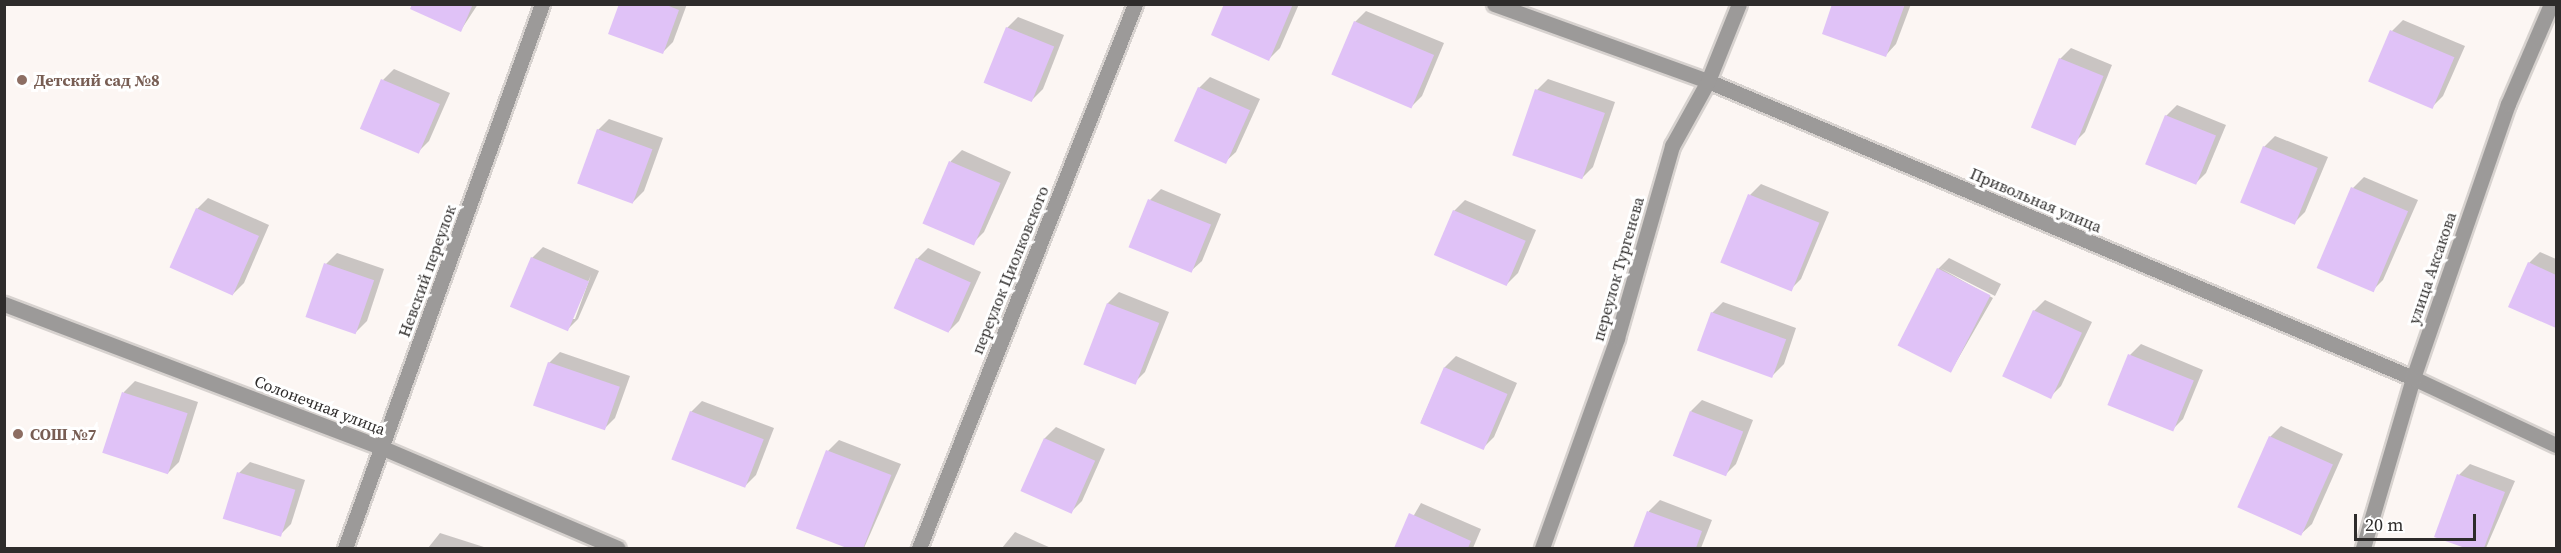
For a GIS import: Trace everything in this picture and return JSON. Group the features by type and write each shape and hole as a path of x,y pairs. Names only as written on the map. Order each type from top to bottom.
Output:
{"street":[{"name":"Невский переулок","path":"345,549 542,4"},
{"name":"переулок Циолковского","path":"918,549 1135,4"},
{"name":"Привольная улица","path":"1494,4 1708,81 2413,378 2556,445"},
{"name":"переулок Тургенева","path":"1542,549 1617,338 1672,146 1708,81 1739,4"},
{"name":"улица Аксакова","path":"2363,549 2413,378 2508,104 2551,4"},
{"name":"Солонечная улица","path":"4,304 383,448 618,549"}],"building":[{"path":"412,4 473,4 461,32 410,9"},
{"path":"619,4 664,4 679,10 663,54 608,34"},
{"path":"1224,4 1293,4 1269,61 1211,35"},
{"path":"1832,4 1905,4 1886,57 1822,34"},
{"path":"1354,21 1434,55 1411,108 1331,74"},
{"path":"1006,27 1054,46 1032,102 984,83"},
{"path":"2390,30 2454,57 2433,109 2368,82"},
{"path":"2059,58 2104,76 2075,146 2031,128"},
{"path":"381,79 440,104 419,154 360,129"},
{"path":"1198,87 1250,110 1226,164 1174,141"},
{"path":"1535,89 1605,113 1582,179 1512,155"},
{"path":"2165,115 2216,136 2196,185 2145,164"},
{"path":"597,129 652,149 633,204 577,184"},
{"path":"2263,146 2318,168 2295,225 2240,203"},
{"path":"949,161 1001,183 974,245 922,224"},
{"path":"2351,187 2408,211 2374,292 2317,268"},
{"path":"1748,194 1819,223 1792,291 1720,263"},
{"path":"1148,199 1211,224 1192,273 1129,247"},
{"path":"196,208 259,236 233,295 170,267"},
{"path":"1453,210 1526,241 1507,286 1434,255"},
{"path":"531,257 589,282 568,331 510,307"},
{"path":"916,258 971,282 948,333 894,308"},
{"path":"2528,262 2556,275 2556,328 2508,307"},
{"path":"324,263 374,280 356,334 305,317"},
{"path":"1937,268 1990,295 1951,373 1898,346"},
{"path":"1107,303 1159,323 1136,385 1083,365"},
{"path":"2033,310 2082,333 2051,399 2002,376"},
{"path":"1711,312 1786,339 1772,378 1697,351"},
{"path":"2128,354 2194,381 2173,432 2107,405"},
{"path":"548,362 620,387 605,430 533,405"},
{"path":"1444,367 1508,394 1484,450 1420,423"},
{"path":"122,392 188,413 168,474 102,453"},
{"path":"690,411 764,439 745,488 671,460"},
{"path":"1690,411 1743,431 1726,476 1673,456"},
{"path":"2269,436 2333,464 2301,536 2237,507"},
{"path":"1044,438 1095,461 1072,514 1020,491"},
{"path":"826,450 891,475 863,548 847,548 796,528"},
{"path":"237,472 295,490 281,537 223,519"},
{"path":"2457,474 2505,492 2484,548 2465,548 2434,537"},
{"path":"1647,511 1702,531 1696,548 1633,548"},
{"path":"1409,513 1471,541 1468,548 1394,548"}],"place":[{"name":"Детский сад №8","path":"22,80"},
{"name":"СОШ №7","path":"18,434"}]}
